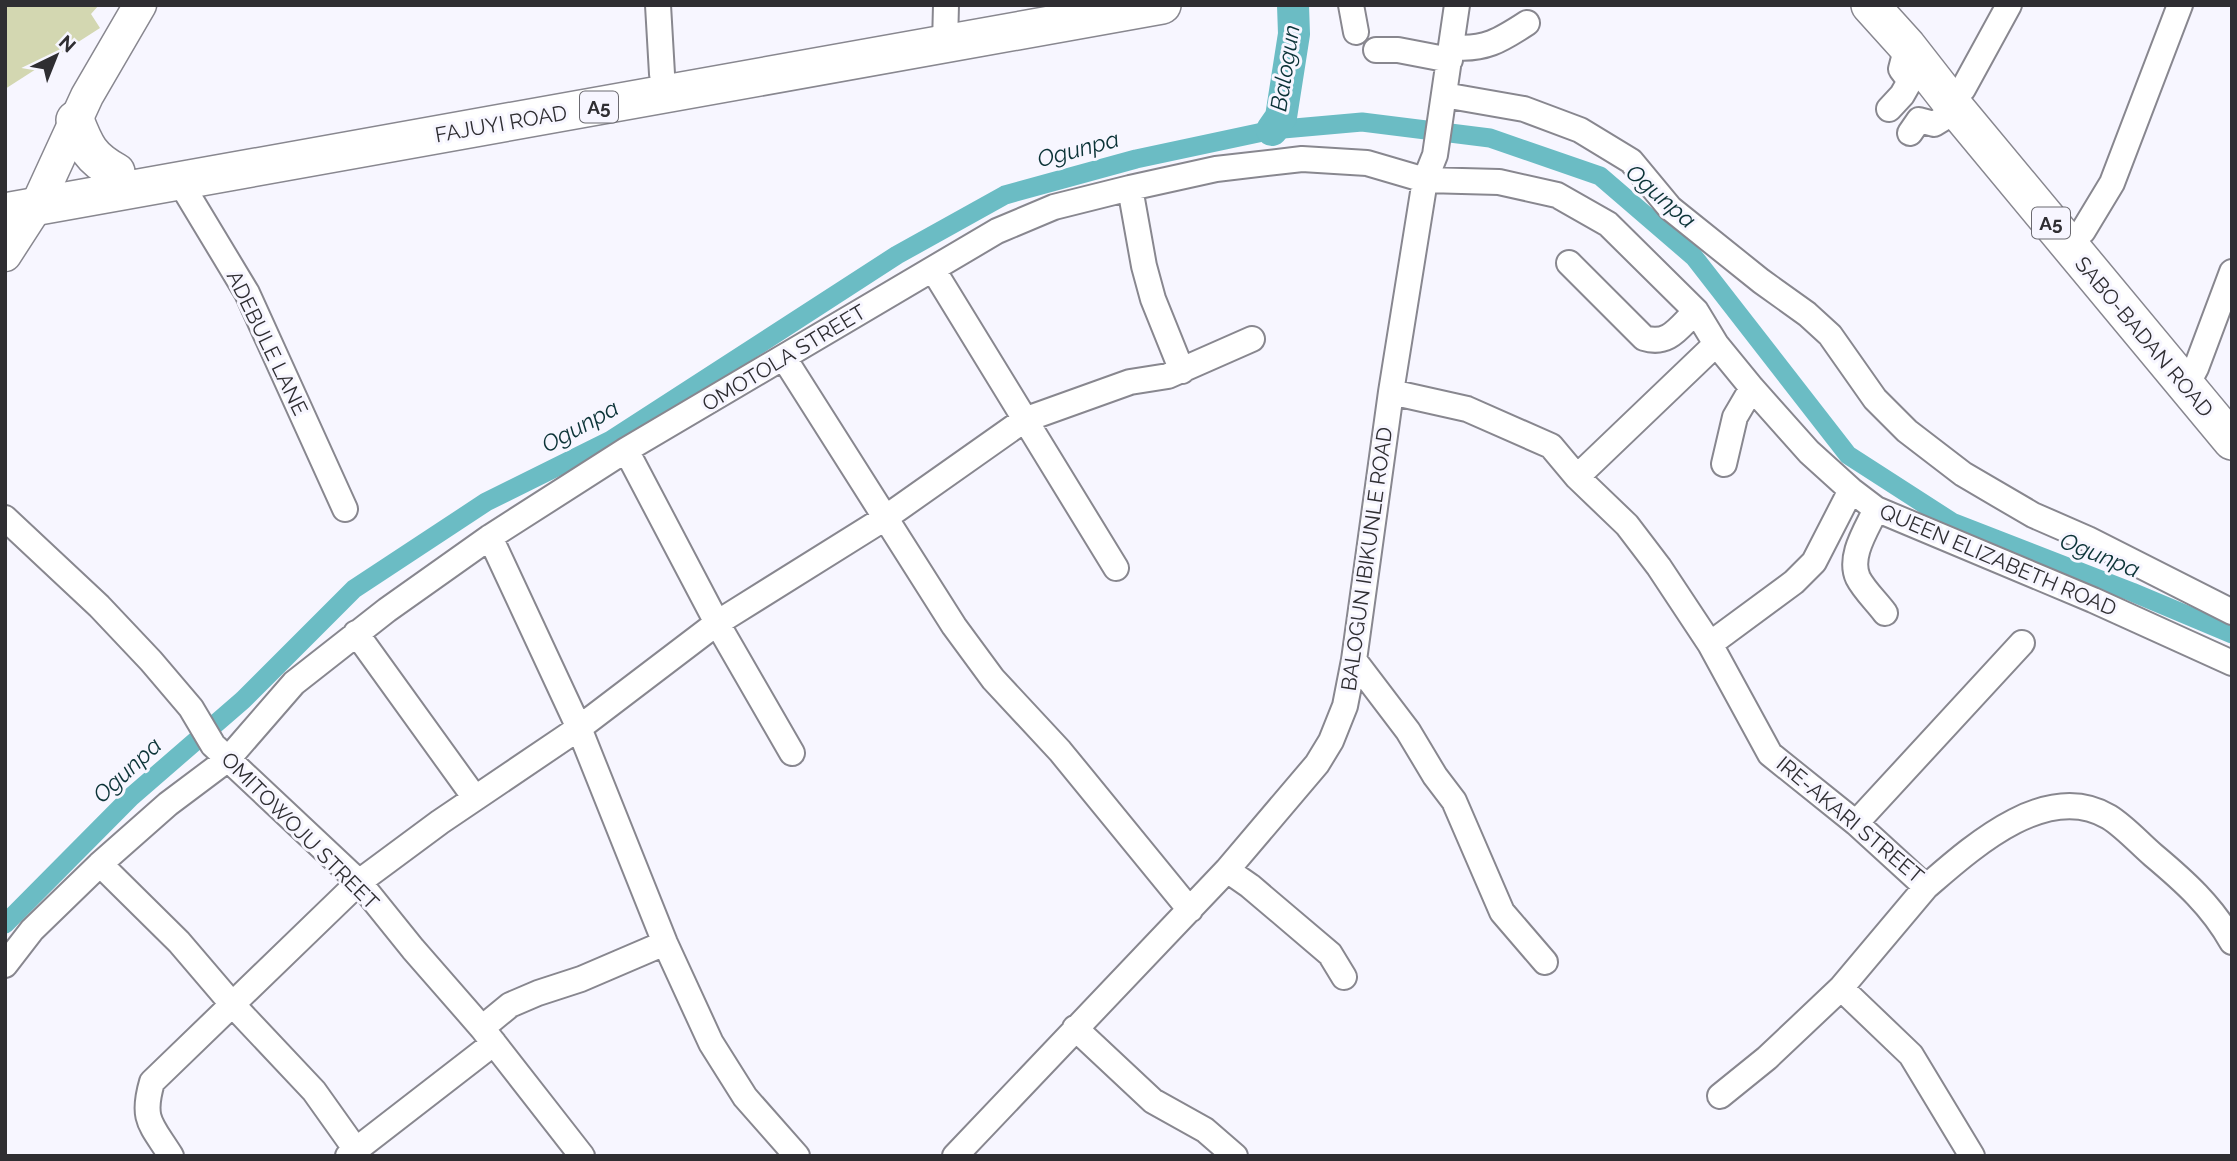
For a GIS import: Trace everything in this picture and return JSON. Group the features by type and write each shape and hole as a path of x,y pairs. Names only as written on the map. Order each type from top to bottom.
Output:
{"highway":[{"name":"FAJUYI ROAD","path":"24,199 180,182 1036,5"},
{"name":"FAJUYI ROAD","path":"24,199 116,172 946,24 1162,5"},
{"name":"SABO-BADAN ROAD","path":"1870,5 2083,231 2191,378 2232,441"},
{"name":"SABO-BADAN ROAD","path":"1895,5 1960,100 2191,378 2232,412"},
{"path":"75,120 86,149 100,163 116,172"}],"main road":[{"path":"5,255 24,199 75,120 141,5"}],"street":[{"path":"658,5 662,74"},
{"path":"1351,5 1356,32"},
{"name":"BALOGUN IBIKUNLE ROAD","path":"955,1156 1227,870 1317,764 1331,740 1345,706 1354,660 1391,392 1425,180 1435,155 1457,5"},
{"path":"1910,133 1919,120 1934,124 1960,100 2009,5"},
{"path":"2083,231 2112,183 2180,5"},
{"path":"1376,50 1451,54 1497,42 1527,23"},
{"path":"1889,109 1910,82 1901,69 1907,46"},
{"path":"1443,104 1524,108 1580,130 1631,161 1670,208 1807,314 1830,335 1875,399 1907,431 1963,474 2033,515 2232,612"},
{"name":"OMOTOLA STREET","path":"5,965 32,930 100,864 168,804 294,683 356,633 490,537 626,450 997,231 1054,207 1216,169 1302,159 1367,163 1425,180"},
{"name":"QUEEN ELIZABETH ROAD","path":"1425,180 1499,182 1557,195 1608,224 1696,311 1716,344 1810,452 1876,509 2093,600 2232,663"},
{"name":"ADEBULE LANE","path":"180,182 247,293 345,509"},
{"path":"1130,188 1144,266 1153,299 1182,371"},
{"path":"1569,263 1644,338 1657,342 1666,338 1696,311"},
{"path":"933,271 1116,568"},
{"path":"2191,378 2232,272"},
{"path":"171,1156 148,1120 146,1103 152,1082 359,882 475,798 579,728 717,623 885,518 1024,420 1130,382 1168,376 1252,339"},
{"path":"1577,477 1716,344"},
{"path":"784,358 954,626 993,679 1067,760 1190,910"},
{"path":"1724,464 1735,417 1752,388"},
{"name":"IRE-AKARI STREET","path":"1391,392 1467,409 1550,446 1577,477 1627,525 1659,567 1710,643 1770,754 1856,823 1926,887 1973,846 2012,822 2047,810 2080,805 2109,817 2192,888 2228,927"},
{"path":"626,450 717,623 792,752"},
{"path":"1710,643 1794,582 1814,562 1851,490"},
{"path":"1876,509 1855,563 1858,578 1885,613"},
{"name":"OMITOWOJU STREET","path":"7,523 99,606 151,661 191,708 220,752 359,882 488,1035 582,1156"},
{"path":"490,537 579,728 665,943 711,1044 745,1097 797,1156"},
{"path":"356,633 475,798"},
{"path":"1856,823 2022,643"},
{"path":"1354,660 1408,731 1435,776 1454,801 1502,912 1545,961"},
{"path":"100,864 179,942 232,1004 314,1091 352,1153 488,1035 510,1005 581,979 665,943"},
{"path":"1227,870 1250,886 1330,954 1344,977"},
{"path":"1720,1096 1767,1058 1841,988 1926,887"},
{"path":"1841,988 1911,1055 1972,1156"},
{"path":"1075,1028 1153,1101 1205,1130 1235,1156"}],"green space":[{"path":"5,5 99,5 91,14 100,28 5,89"}],"waterway":[{"name":"Balogun","path":"1272,130 1281,117 1294,34 1293,5"},
{"name":"Ogunpa","path":"5,924 131,797 243,700 354,589 486,502 611,440 897,255 1005,195 1136,159 1272,130 1362,122 1490,138 1600,176 1694,257 1848,455 1952,522 2232,634"}]}
